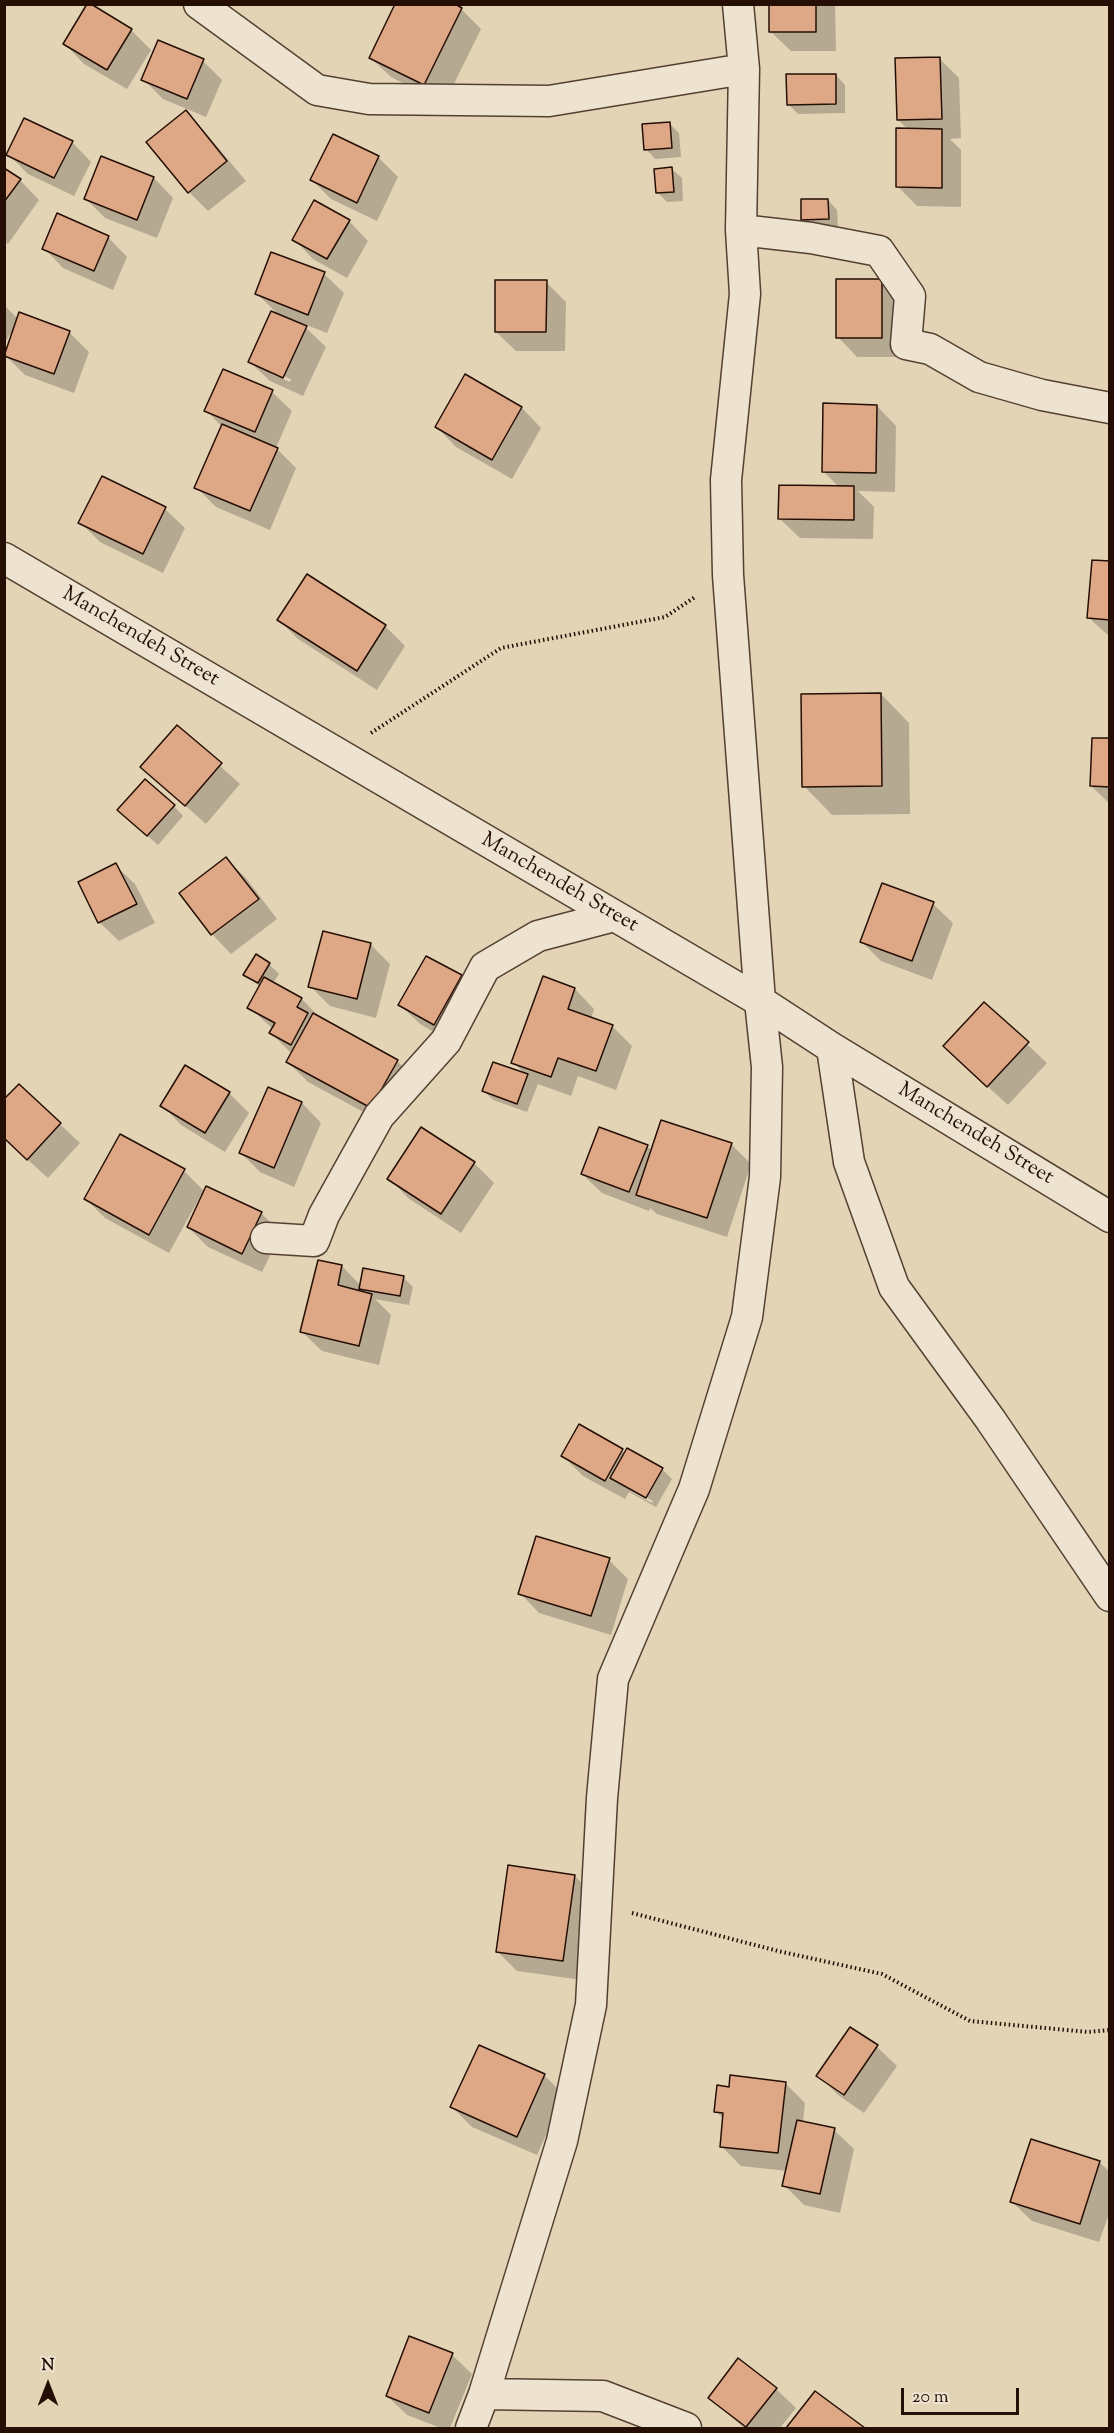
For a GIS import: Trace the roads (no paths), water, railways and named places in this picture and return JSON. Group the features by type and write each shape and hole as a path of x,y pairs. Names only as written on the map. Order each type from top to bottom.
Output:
{"street":[{"path":"199,4 317,90 369,99 549,101 744,69"},
{"path":"471,2428 484,2394 562,2141 591,2005 602,1798 614,1679 694,1489 747,1317 765,1177 767,1067 728,574 726,480 745,294 741,230 744,69 738,4"},
{"path":"741,230 811,238 879,251 910,296 906,344 930,349 979,377 1042,395 1110,408"},
{"name":"Manchendeh Street","path":"4,558 760,1001 832,1048 1110,1217"},
{"path":"266,1238 314,1241 324,1215 379,1116 446,1041 485,967 537,936 614,916"},
{"path":"832,1048 849,1162 894,1287 990,1419 1110,1596"},
{"path":"484,2394 603,2396 686,2428"}]}
